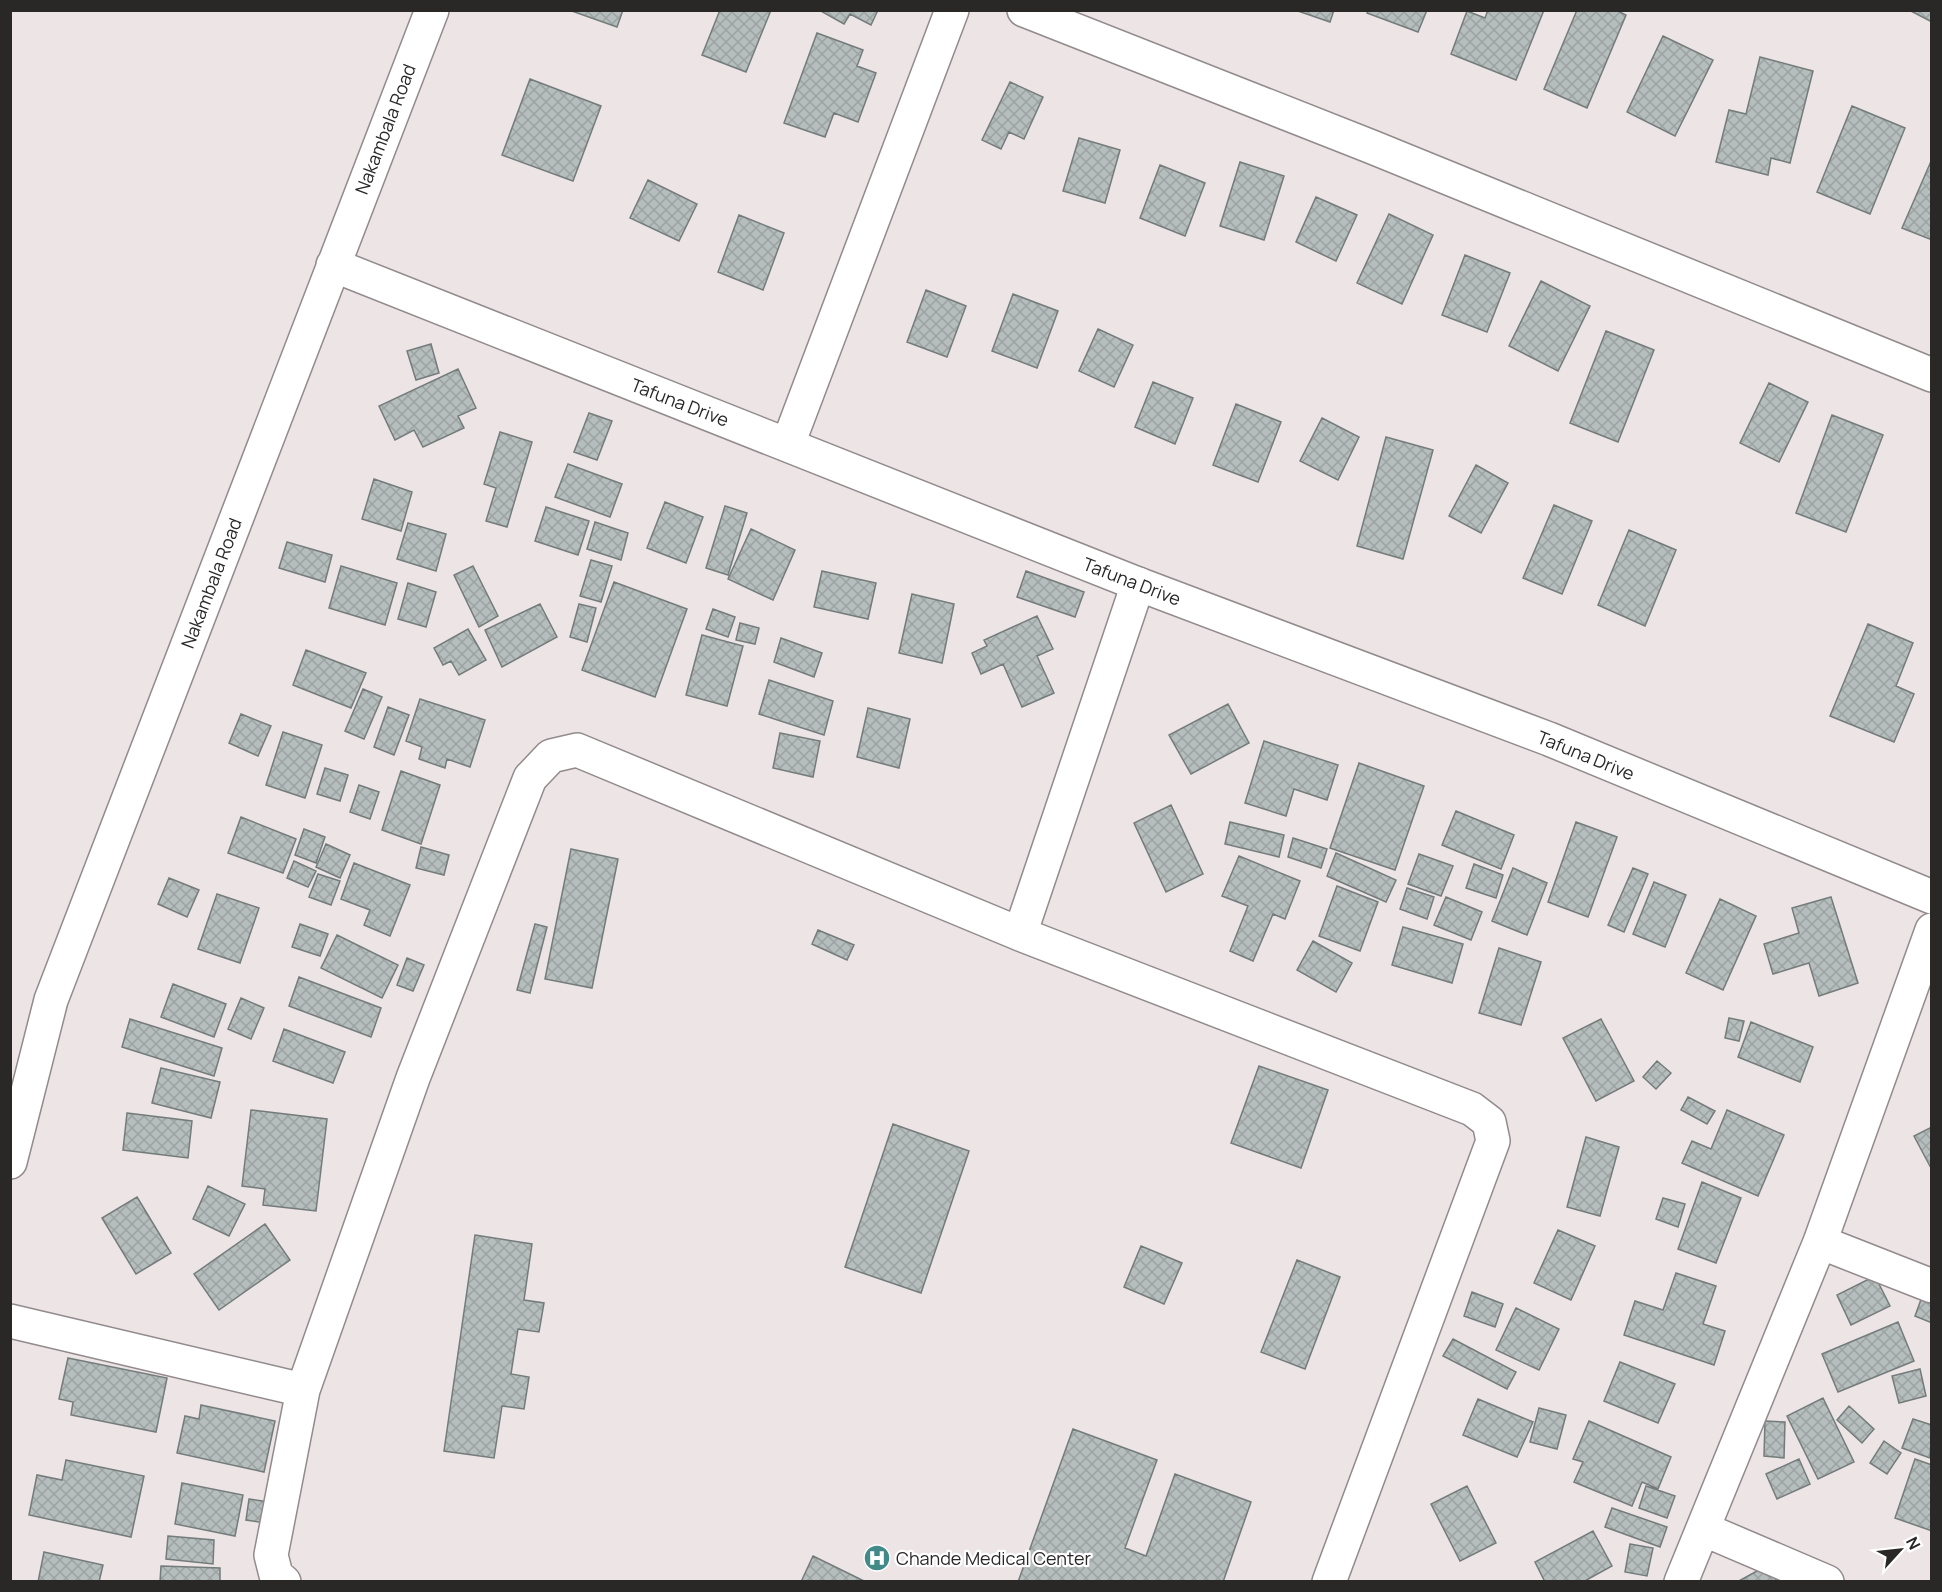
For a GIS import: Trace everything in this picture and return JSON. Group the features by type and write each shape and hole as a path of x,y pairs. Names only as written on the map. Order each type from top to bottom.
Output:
{"street":[{"name":"Nakambala Road","path":"10,1162 51,1000 432,10"},
{"path":"788,444 952,10"},
{"path":"1024,10 1372,147 1932,375"},
{"name":"Tafuna Drive","path":"333,266 1138,584 1549,740 1932,897"},
{"path":"1020,934 1138,584"},
{"path":"284,1581 276,1575 271,1556 303,1390 413,1078 530,778 551,756 577,750 1020,934 1472,1109 1489,1122 1493,1141 1329,1581"},
{"path":"1681,1581 1820,1242 1932,930"},
{"path":"1820,1242 1932,1286"},
{"path":"10,1321 303,1390"},
{"path":"1703,1529 1827,1581"}],"building":[{"path":"569,10 623,10 617,27"},
{"path":"720,10 771,10 746,72 702,55"},
{"path":"819,10 878,10 871,25 850,14 844,24"},
{"path":"1295,10 1334,10 1330,22"},
{"path":"1368,10 1427,10 1418,32 1367,13"},
{"path":"1488,10 1544,10 1516,80 1451,54 1467,11 1485,18"},
{"path":"1577,10 1616,10 1626,15 1587,108 1544,89"},
{"path":"1909,10 1932,10 1932,22"},
{"path":"817,33 863,50 857,66 876,73 858,122 834,113 825,137 784,123"},
{"path":"1663,36 1713,60 1675,136 1627,112"},
{"path":"1760,57 1813,71 1790,163 1771,158 1768,175 1716,162 1729,110 1746,114"},
{"path":"530,79 601,106 573,181 502,155"},
{"path":"1010,82 1043,97 1024,139 1009,132 1001,149 982,140"},
{"path":"1852,106 1905,128 1870,214 1817,192"},
{"path":"1079,138 1120,150 1105,203 1063,191"},
{"path":"1932,159 1932,240 1902,228"},
{"path":"1240,162 1284,176 1264,240 1220,226"},
{"path":"1160,165 1205,183 1185,236 1140,218"},
{"path":"648,180 697,204 679,241 630,218"},
{"path":"1316,197 1357,215 1336,261 1296,242"},
{"path":"1389,214 1433,235 1402,304 1357,283"},
{"path":"739,215 784,233 763,290 718,272"},
{"path":"1465,255 1510,273 1487,332 1442,315"},
{"path":"1541,281 1590,306 1558,371 1509,346"},
{"path":"926,290 966,306 947,357 907,342"},
{"path":"1013,294 1058,311 1037,368 992,351"},
{"path":"1098,329 1133,345 1114,387 1079,371"},
{"path":"1606,331 1654,350 1618,442 1570,423"},
{"path":"431,344 439,373 416,380 407,351"},
{"path":"458,369 476,408 458,416 464,428 423,447 414,430 395,440 379,406"},
{"path":"1153,382 1193,398 1175,444 1135,427"},
{"path":"1769,383 1808,402 1779,462 1740,443"},
{"path":"1236,404 1281,422 1258,482 1213,465"},
{"path":"589,413 612,421 597,460 574,452"},
{"path":"1832,415 1883,435 1846,532 1796,513"},
{"path":"1322,418 1359,437 1338,480 1300,461"},
{"path":"500,432 532,442 507,527 486,521 496,488 484,484"},
{"path":"1386,437 1433,450 1403,559 1357,546"},
{"path":"568,464 622,484 610,517 555,497"},
{"path":"1476,465 1508,483 1481,533 1449,516"},
{"path":"374,479 412,492 401,531 362,519"},
{"path":"665,502 703,517 686,563 647,548"},
{"path":"1554,505 1592,521 1562,594 1523,578"},
{"path":"725,506 747,513 728,575 706,568"},
{"path":"546,507 589,521 578,555 535,541"},
{"path":"595,522 628,533 621,560 587,549"},
{"path":"408,523 446,534 436,571 397,559"},
{"path":"751,529 795,550 773,600 728,579"},
{"path":"1629,530 1676,550 1645,626 1598,605"},
{"path":"287,542 332,555 325,582 279,568"},
{"path":"591,560 612,566 601,602 580,596"},
{"path":"341,566 397,583 385,625 329,608"},
{"path":"473,566 498,616 479,627 454,575"},
{"path":"822,571 876,583 868,619 814,607"},
{"path":"1026,571 1084,592 1075,617 1017,597"},
{"path":"614,582 687,609 655,697 582,670"},
{"path":"408,583 436,592 426,627 398,619"},
{"path":"912,594 954,604 942,663 899,653"},
{"path":"540,604 557,637 502,667 485,630"},
{"path":"579,604 596,608 587,642 570,637"},
{"path":"713,609 735,617 728,637 706,629"},
{"path":"1037,616 1053,649 1037,656 1054,693 1022,707 1003,664 981,674 972,653 987,646 984,640"},
{"path":"740,623 759,628 755,644 736,640"},
{"path":"1868,624 1913,643 1896,686 1914,694 1894,742 1830,716"},
{"path":"468,629 486,660 459,675 451,661 443,665 434,648"},
{"path":"702,635 743,646 727,706 686,695"},
{"path":"781,638 822,653 814,677 774,662"},
{"path":"306,650 366,673 351,708 293,685"},
{"path":"769,680 833,701 824,735 759,714"},
{"path":"363,689 382,697 364,739 345,731"},
{"path":"420,699 485,720 470,767 447,759 445,768 419,759 422,747 406,741"},
{"path":"1228,704 1249,743 1191,774 1169,735"},
{"path":"388,707 409,715 394,755 374,747"},
{"path":"868,708 910,719 899,768 857,757"},
{"path":"241,714 271,726 258,756 229,743"},
{"path":"283,732 322,745 305,798 266,785"},
{"path":"780,733 820,741 813,777 773,768"},
{"path":"1264,741 1338,765 1327,800 1294,789 1286,816 1245,803"},
{"path":"1359,763 1424,786 1395,870 1330,848"},
{"path":"325,768 348,775 340,801 317,794"},
{"path":"401,771 440,785 421,844 382,830"},
{"path":"359,785 379,792 370,819 350,812"},
{"path":"1171,805 1203,874 1166,892 1134,823"},
{"path":"1456,811 1514,835 1501,869 1442,845"},
{"path":"241,817 296,839 283,873 228,853"},
{"path":"1230,822 1284,835 1279,857 1225,844"},
{"path":"1576,822 1617,837 1588,917 1548,902"},
{"path":"304,829 325,837 316,863 295,855"},
{"path":"1293,838 1327,849 1321,868 1288,857"},
{"path":"326,844 350,855 340,878 316,867"},
{"path":"421,847 449,855 444,875 416,868"},
{"path":"571,849 618,859 592,988 545,979"},
{"path":"1336,853 1396,880 1386,902 1327,876"},
{"path":"1419,854 1453,866 1441,896 1408,884"},
{"path":"1239,856 1300,881 1285,919 1273,914 1253,961 1230,951 1248,906 1222,896"},
{"path":"294,861 316,871 308,887 287,878"},
{"path":"354,863 410,885 390,936 364,925 370,910 341,899"},
{"path":"1474,864 1503,875 1496,898 1466,888"},
{"path":"1513,868 1547,883 1527,935 1492,921"},
{"path":"1633,868 1648,874 1624,932 1608,925"},
{"path":"318,874 340,881 331,905 309,897"},
{"path":"169,878 199,890 187,917 158,904"},
{"path":"1654,882 1686,895 1665,947 1633,934"},
{"path":"1337,886 1378,902 1360,951 1319,936"},
{"path":"1407,888 1434,897 1427,919 1400,909"},
{"path":"217,894 259,908 240,963 198,949"},
{"path":"1446,897 1482,912 1471,940 1434,925"},
{"path":"1831,897 1858,983 1819,996 1809,963 1773,974 1764,944 1799,933 1792,908"},
{"path":"1720,899 1756,916 1723,990 1686,973"},
{"path":"300,924 328,934 320,956 292,947"},
{"path":"535,924 547,927 530,993 517,990"},
{"path":"1403,927 1463,944 1452,983 1392,965"},
{"path":"818,930 854,945 847,960 812,944"},
{"path":"337,935 398,965 382,998 321,968"},
{"path":"1313,941 1352,963 1336,992 1297,970"},
{"path":"1499,948 1541,962 1521,1025 1479,1013"},
{"path":"407,958 424,965 413,991 397,985"},
{"path":"299,977 381,1008 371,1037 289,1006"},
{"path":"173,984 226,1004 214,1037 161,1017"},
{"path":"241,998 264,1008 251,1039 228,1029"},
{"path":"1729,1018 1744,1021 1739,1041 1725,1038"},
{"path":"130,1019 222,1048 214,1076 122,1047"},
{"path":"1601,1019 1634,1081 1596,1101 1563,1038"},
{"path":"1751,1022 1813,1047 1800,1082 1738,1057"},
{"path":"284,1029 345,1052 333,1083 273,1061"},
{"path":"1657,1061 1671,1073 1656,1089 1643,1077"},
{"path":"1259,1066 1328,1090 1301,1168 1231,1143"},
{"path":"161,1068 220,1082 211,1118 152,1103"},
{"path":"1688,1097 1715,1111 1707,1124 1681,1110"},
{"path":"251,1110 327,1119 316,1211 263,1205 265,1189 242,1186"},
{"path":"1727,1110 1784,1135 1758,1196 1682,1163 1692,1141 1711,1149"},
{"path":"127,1113 192,1121 188,1158 123,1150"},
{"path":"893,1124 969,1151 921,1293 845,1267"},
{"path":"1932,1127 1932,1170 1914,1136"},
{"path":"1586,1137 1619,1147 1600,1216 1567,1207"},
{"path":"1702,1182 1741,1198 1716,1263 1678,1249"},
{"path":"208,1186 245,1204 229,1236 193,1219"},
{"path":"137,1197 171,1253 136,1274 102,1218"},
{"path":"1663,1198 1685,1204 1678,1227 1656,1219"},
{"path":"265,1224 290,1260 219,1310 194,1274"},
{"path":"1558,1230 1595,1246 1571,1300 1534,1283"},
{"path":"475,1235 532,1244 524,1300 544,1303 539,1332 518,1329 511,1374 529,1377 524,1409 502,1406 494,1458 444,1451"},
{"path":"1141,1246 1182,1263 1164,1304 1124,1287"},
{"path":"1297,1260 1340,1277 1305,1369 1261,1352"},
{"path":"1676,1273 1716,1286 1703,1324 1725,1331 1714,1365 1624,1335 1635,1301 1663,1310"},
{"path":"1875,1276 1890,1306 1851,1325 1837,1295"},
{"path":"1472,1292 1503,1304 1495,1327 1464,1316"},
{"path":"1923,1294 1932,1298 1932,1323 1915,1316"},
{"path":"1516,1308 1559,1329 1539,1370 1496,1350"},
{"path":"1898,1322 1914,1361 1838,1392 1822,1354"},
{"path":"1453,1339 1516,1372 1507,1389 1443,1356"},
{"path":"68,1358 167,1378 156,1432 71,1415 73,1402 59,1399"},
{"path":"1620,1362 1675,1384 1658,1423 1604,1401"},
{"path":"1920,1369 1926,1396 1899,1403 1892,1376"},
{"path":"1823,1398 1854,1462 1818,1479 1787,1416"},
{"path":"1478,1399 1533,1422 1517,1457 1463,1435"},
{"path":"201,1405 275,1421 264,1472 177,1453 185,1416 199,1419"},
{"path":"1849,1406 1874,1429 1862,1443 1837,1420"},
{"path":"1539,1408 1566,1415 1557,1449 1530,1442"},
{"path":"1913,1419 1932,1425 1930,1458 1902,1448"},
{"path":"1589,1421 1671,1457 1658,1489 1642,1482 1632,1506 1574,1482 1583,1462 1573,1459"},
{"path":"1765,1421 1785,1422 1784,1458 1764,1456"},
{"path":"1073,1429 1157,1460 1125,1548 1146,1556 1175,1474 1251,1502 1223,1582 1018,1582"},
{"path":"1884,1441 1901,1453 1887,1474 1870,1463"},
{"path":"1799,1459 1810,1484 1777,1499 1766,1474"},
{"path":"1915,1459 1932,1465 1932,1531 1895,1518"},
{"path":"66,1460 144,1476 131,1537 29,1515 37,1475 62,1480"},
{"path":"182,1483 243,1495 235,1536 175,1524"},
{"path":"1467,1486 1496,1543 1460,1561 1431,1504"},
{"path":"1646,1486 1675,1496 1667,1518 1639,1508"},
{"path":"249,1499 275,1503 272,1524 246,1520"},
{"path":"1612,1508 1667,1527 1660,1547 1605,1527"},
{"path":"1593,1531 1612,1566 1583,1582 1545,1582 1535,1562"},
{"path":"168,1536 214,1540 213,1564 166,1559"},
{"path":"1630,1544 1653,1548 1647,1576 1625,1572"},
{"path":"44,1552 103,1565 99,1582 38,1582"},
{"path":"813,1556 866,1582 801,1582"},
{"path":"1768,1565 1777,1582 1737,1582"},
{"path":"161,1566 220,1568 220,1582 160,1582"}],"place":[{"name":"Chande Medical Center","path":"877,1558"}]}
